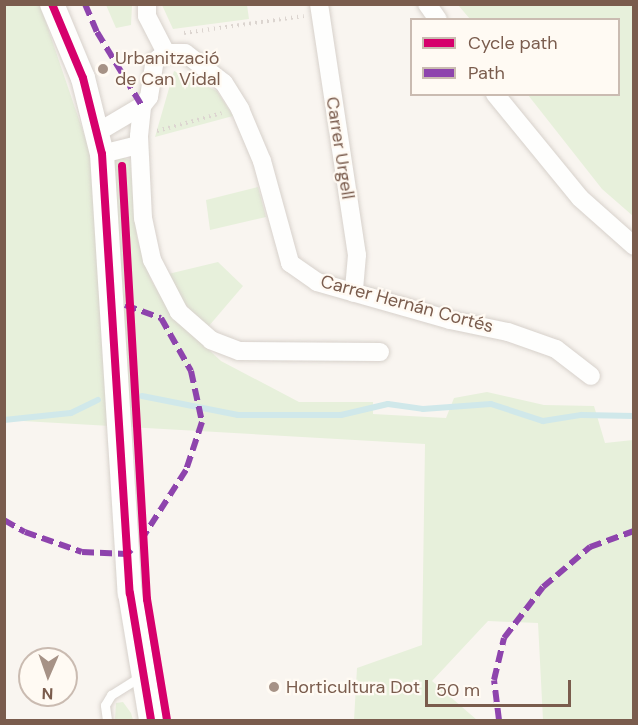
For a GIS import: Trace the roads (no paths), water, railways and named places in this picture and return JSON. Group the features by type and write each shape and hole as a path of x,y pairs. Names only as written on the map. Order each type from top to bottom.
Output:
{"main road":[{"path":"52,4 83,78 100,143 127,554 142,676 151,720"}],"street":[{"path":"100,143 149,97 155,61 162,45 147,16 147,4"},
{"path":"426,4 436,18"},
{"name":"Carrer Urgell","path":"319,9 357,255 354,292"},
{"name":"Carrer Hernán Cortés","path":"162,45 194,57 224,83 240,109 262,161 290,262 317,282 527,339 556,349 591,376"},
{"path":"497,96 580,198 633,246"},
{"path":"142,106 139,140 142,218 152,260 169,298 195,327 211,340 239,351 380,352"},
{"path":"100,143 139,140"}],"lane":[{"path":"107,720 105,705 111,695 142,676"}],"waterway":[{"path":"142,396 238,415 341,415 388,404 423,409 491,404 543,421 582,415 634,416"},
{"path":"4,420 71,413 98,400"}],"place":[{"name":"Urbanització de Can Vidal","path":"103,69"},
{"name":"Horticultura Dot","path":"274,687"}]}
